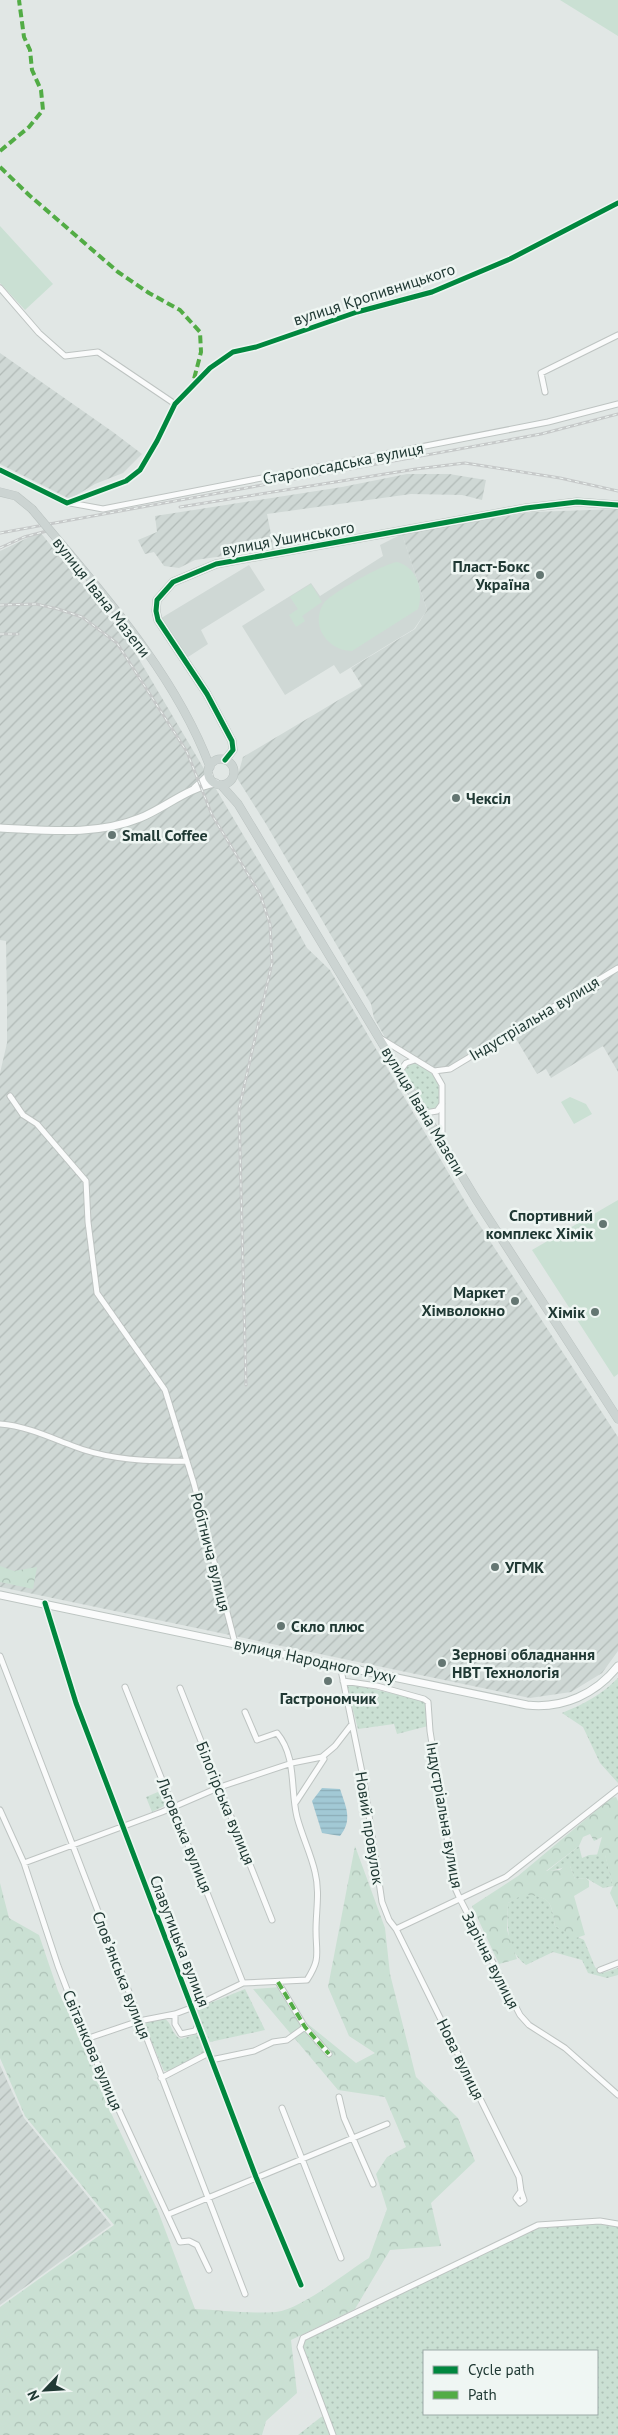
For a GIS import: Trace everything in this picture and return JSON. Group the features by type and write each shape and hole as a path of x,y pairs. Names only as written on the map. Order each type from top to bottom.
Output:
{"main road":[{"name":"вулиця Івана Мазепи","path":"0,492 16,496 32,509 137,638 201,744 209,771 218,784 235,800 513,1259 618,1419"},
{"name":"вулиця Івана Мазепи","path":"201,744 233,768 234,774 230,781 235,800"},
{"path":"209,771 221,760"},
{"path":"218,784 230,781"}],"street":[{"name":"вулиця Кропивницького","path":"174,404 210,368 233,352 256,347 357,312 432,292 510,259 618,203"},
{"path":"0,288 39,333 65,356 98,352 174,404 157,441 140,470 126,481 67,503"},
{"path":"545,392 541,373 618,336"},
{"name":"Старопосадська вулиця","path":"0,470 67,503 103,509 548,422 618,404"},
{"name":"вулиця Ушинського","path":"221,760 233,750 232,741 207,694 156,616 157,600 173,582 216,564 526,508 577,502 618,505"},
{"path":"193,790 209,771"},
{"path":"0,828 86,830 119,825 157,810 193,790 218,784"},
{"name":"Індустріальна вулиця","path":"434,1071 450,1069 618,968"},
{"path":"380,1038 434,1071 442,1085 442,1142"},
{"path":"400,1071 406,1063 415,1060"},
{"path":"442,1085 450,1069"},
{"name":"Робітнича вулиця","path":"10,1096 23,1115 37,1124 86,1181 97,1293 166,1390 187,1461 235,1643"},
{"path":"425,1113 437,1112 443,1103"},
{"path":"0,1424 50,1435 74,1447 109,1456 163,1462 187,1461"},
{"name":"вулиця Народного Руху","path":"0,1595 540,1706 574,1700 591,1692 609,1677 618,1666"},
{"name":"Славутицька вулиця","path":"44,1603 58,1652 198,2025 256,2177 302,2285"},
{"name":"Словʼянська вулиця","path":"0,1656 245,2294"},
{"name":"Новий провулок","path":"340,1665 352,1724 382,1902 389,1920 396,1929"},
{"name":"Індустріальна вулиця","path":"343,1681 376,1686 424,1699 428,1702 430,1731 456,1888 460,1898"},
{"name":"Льговська вулиця","path":"125,1687 243,1983"},
{"name":"Білогірська вулиця","path":"180,1688 272,1920"},
{"path":"86,2040 139,2021 175,2014 192,2008 243,1983 307,1980 317,1963 316,1928 318,1895 316,1873 297,1817 292,1763 282,1738 277,1733 256,1740 245,1712"},
{"path":"24,1863 174,1807 220,1787 292,1763 322,1757 335,1746 352,1724"},
{"path":"295,1803 324,1760 322,1757"},
{"path":"396,1929 506,1878 618,1790"},
{"name":"Світанкова вулиця","path":"0,1810 24,1863 58,1966 86,2040 169,2214 180,2242 189,2241 197,2245 209,2270"},
{"name":"Зарічна вулиця","path":"460,1898 520,2015 529,2024 565,2048 618,2096"},
{"name":"Нова вулиця","path":"396,1929 515,2168 521,2184 521,2190"},
{"path":"600,1970 618,1963"},
{"path":"278,1982 306,2028 329,2054"},
{"path":"175,2014 175,2024 181,2034 195,2031 198,2025"},
{"path":"212,2060 254,2051 273,2042 287,2040 306,2028"},
{"path":"161,2078 209,2054"},
{"path":"339,2096 344,2118 373,2184"},
{"path":"282,2108 341,2258"},
{"path":"169,2214 388,2124"},
{"path":"333,2435 300,2347 303,2338 538,2224 600,2221 618,2224"}],"shaded area":[{"path":"0,353 142,454 123,473 95,484 70,499 0,464"},
{"path":"407,474 449,474 486,480 482,500 462,495 411,494 267,514 274,549 195,560 179,568 164,566 154,552 145,554 138,540 157,532 155,516 342,487"},
{"path":"618,509 618,1072 603,1046 551,1078 546,1069 537,1074 512,1032 450,1069 439,1070 386,1039 374,1018 371,1004 237,778 243,757 362,686 351,668 415,629 427,610 402,534 532,512"},
{"path":"40,532 127,639 267,875 307,948 330,970 473,1215 618,1437 618,1651 602,1673 571,1692 530,1698 0,1587 0,1073 7,1043 7,1004 6,941 0,940 0,551"},
{"path":"402,534 427,610 414,629 340,674 334,665 285,695 242,626 311,583 320,596 383,556 380,545"},
{"path":"249,565 265,590 201,630 208,644 185,659 158,620"},
{"path":"0,2065 24,2118 111,2225 0,2305"}],"green space":[{"path":"560,0 618,0 618,36"},
{"path":"0,226 53,284 25,310 0,283"},
{"path":"397,562 410,569 417,580 420,594 418,609 352,651 335,647 323,635 320,628 320,611 324,603 336,593 358,580"},
{"path":"311,584 322,602 302,616 305,621 296,627 289,615 298,609 290,597"},
{"path":"414,1063 429,1071 438,1083 440,1099 436,1110 428,1110 404,1071 407,1066"},
{"path":"570,1097 586,1104 592,1114 574,1124 561,1102"},
{"name":"Хімік","path":"618,1200 618,1374 614,1377 532,1250"},
{"path":"0,1566 14,1571 37,1567 33,1589 0,1582"},
{"path":"618,1678 618,1783 600,1763 583,1727 562,1713 592,1698"},
{"path":"346,1683 427,1703 428,1726 397,1734 394,1724 358,1729"},
{"path":"165,1789 170,1803 152,1812 146,1797"},
{"path":"616,1797 618,1801 618,1910 610,1893 613,1886 605,1855 597,1855 602,1837 594,1841 590,1834 583,1837 579,1846 546,1871 560,1870 566,1865 570,1866 575,1879 586,1878 589,1881 589,1887 574,1896 585,1935 576,1938 555,1926 548,1901 524,1894 508,1903 507,1930 517,1959 499,1964 472,1906 518,1876 611,1798"},
{"path":"355,1846 385,1928 390,1974 416,2077 458,2118 475,2161 431,2203 441,2246 390,2250 355,2309 291,2340 297,2393 266,2421 262,2435 0,2435 0,2307 114,2225 25,2116 0,2058 0,1883 9,1918 39,1935 58,1991 85,2045 111,2113 158,2211 195,2309 276,2312 287,2309 311,2297 369,2258 387,2209 376,2174 387,2157 406,2147 385,2097 338,2090 253,1989 281,1987 287,1990 298,2016 356,2063 375,2053 349,2036 328,1987"},
{"path":"579,1846 582,1858 589,1855 605,1854 613,1886 603,1888 586,1878 575,1879 570,1866 546,1872"},
{"path":"524,1893 539,1896 548,1901 555,1926 584,1940 595,1967 602,1973 618,1968 618,1975 607,1978 588,1973 582,1960 553,1952 526,1965 519,1959 509,1937 508,1903"},
{"path":"245,1989 265,2030 210,2042 195,2009"},
{"path":"165,2019 177,2037 181,2039 197,2034 206,2052 168,2071 164,2071 144,2024 148,2021"},
{"path":"599,2223 618,2226 618,2435 334,2435 301,2347 304,2340 539,2226"},
{"path":"325,2416 332,2435 298,2435 321,2417"}],"water":[{"path":"322,1788 340,1789 346,1808 347,1819 340,1836 322,1833 312,1801"}],"railway":[{"path":"0,533 541,434 618,414"},
{"path":"180,507 416,469 465,463 560,478 618,491"},
{"path":"0,548 24,537 47,531"},
{"path":"0,605 36,604 58,609 82,617 117,643 187,752 212,815 260,894 270,924 272,963 239,1109 246,1385"},
{"path":"0,634 18,634"}],"marked path":[{"path":"0,151 29,127 43,110 41,90 32,70 30,50 24,37 19,0"},
{"path":"0,167 29,195 118,272 149,293 180,310 200,332 201,352 193,383"},
{"path":"278,1982 305,2027 329,2054"}],"cycle path":[{"path":"0,470 67,503 126,481 140,470 175,404 210,368 233,352 256,347 357,312 432,292 510,259 618,203"},
{"path":"225,760 233,750 232,741 207,694 158,620 156,611 157,600 173,582 216,564 526,508 577,502 618,505"},
{"path":"45,1603 76,1703 256,2177 301,2285"}],"place":[{"name":"Пласт-Бокс Україна","path":"540,575"},
{"name":"Чексіл","path":"456,798"},
{"name":"Small Coffee","path":"112,835"},
{"name":"Спортивний комплекс Хімік","path":"603,1224"},
{"name":"Маркет Хімволокно","path":"515,1301"},
{"name":"Хімік","path":"595,1312"},
{"name":"УГМК","path":"495,1567"},
{"name":"Скло плюс","path":"281,1626"},
{"name":"Зернові обладнання НВТ Технологія","path":"442,1663"},
{"name":"Гастрономчик","path":"328,1681"}]}
